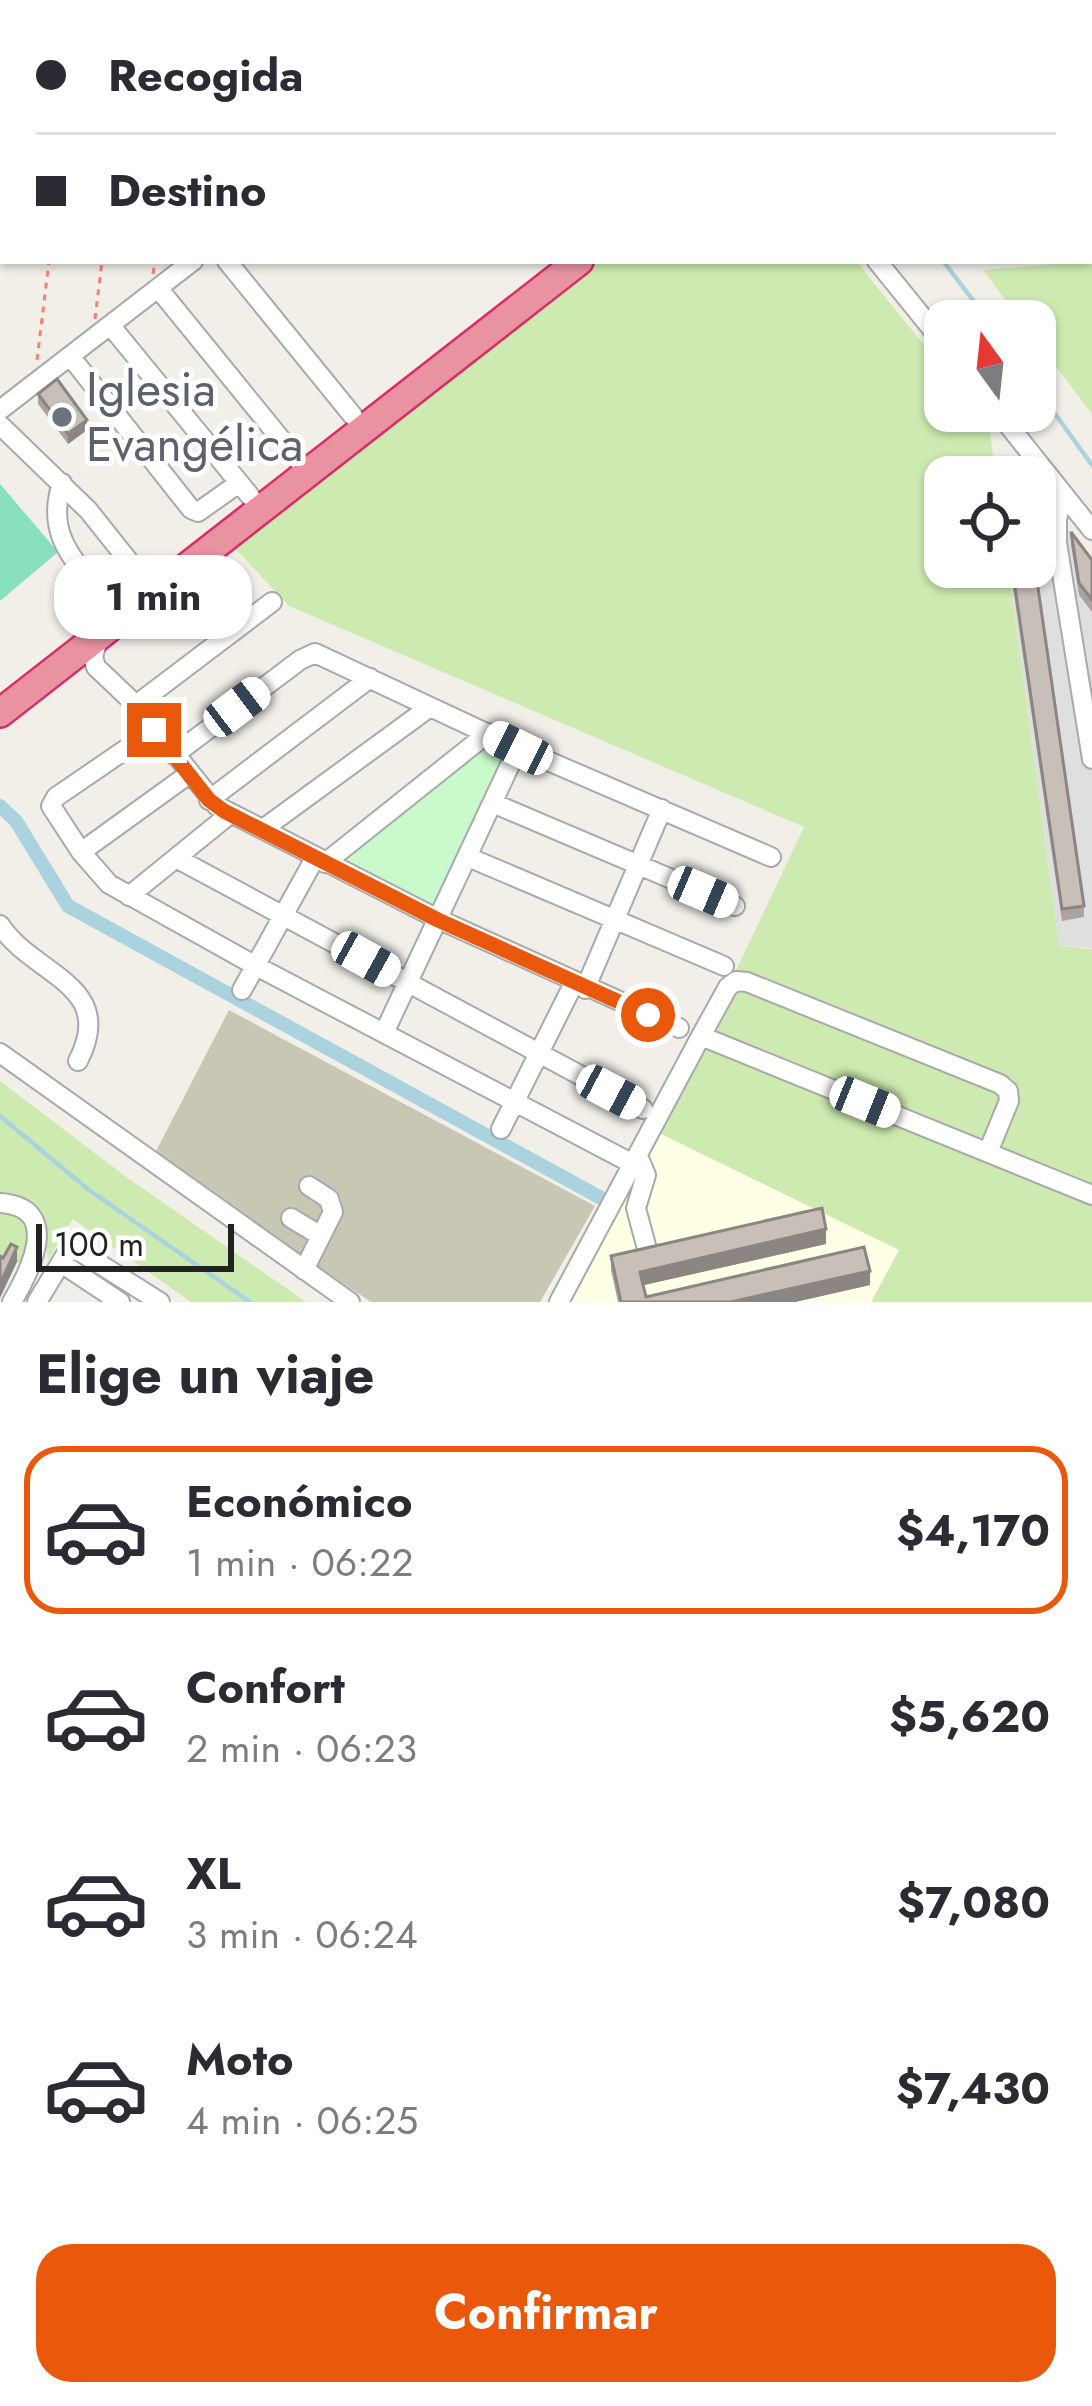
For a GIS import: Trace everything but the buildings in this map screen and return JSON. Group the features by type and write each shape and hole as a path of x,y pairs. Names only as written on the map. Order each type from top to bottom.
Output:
{"highway":[{"path":"0,690 143,579 245,489 297,459 549,264"},
{"path":"0,713 575,264"}],"street":[{"path":"0,410 190,264"},
{"path":"229,264 353,416"},
{"path":"879,264 924,319"},
{"path":"158,288 297,459"},
{"path":"65,360 191,509 198,512 245,489 110,325"},
{"path":"65,360 95,409"},
{"path":"0,424 62,483 143,579"},
{"path":"1014,432 1092,530"},
{"path":"62,483 54,507 55,525 109,605"},
{"path":"1063,495 1057,543 1092,759"},
{"path":"136,705 272,602"},
{"path":"100,634 93,656 105,676 136,705 209,800 438,920 679,1028"},
{"path":"1074,642 1092,667"},
{"path":"174,755 315,652 518,748 771,856"},
{"path":"51,673 84,668 105,676"},
{"path":"209,800 370,678"},
{"path":"262,830 430,707"},
{"path":"154,730 56,797 51,806 109,884 514,1102 636,1160 646,1175 636,1208 647,1249"},
{"path":"242,991 320,860 488,733"},
{"path":"384,1033 518,748"},
{"path":"81,852 189,775"},
{"path":"494,804 735,906"},
{"path":"501,1129 615,919 662,809"},
{"path":"129,896 230,814"},
{"path":"468,857 724,967"},
{"path":"176,858 643,1109"},
{"path":"0,957 6,933 73,988 90,1023 89,1039 78,1061"},
{"path":"559,1302 728,987 736,981 1000,1084 1008,1091 1009,1102 988,1152"},
{"path":"701,1036 1092,1195"},
{"path":"0,1053 345,1299 356,1296 366,1302"},
{"path":"304,1270 333,1204 309,1186"},
{"path":"0,1203 17,1205 29,1215 36,1231 36,1257 12,1302"},
{"path":"291,1218 321,1236"},
{"path":"37,1302 71,1246 160,1302"},
{"path":"61,1263 120,1302"}],"path":[{"path":"34,383 49,264"},
{"path":"92,338 102,264"}],"shaded area":[{"path":"1056,513 1092,560 1092,948 1059,946 1011,588 1056,588"},
{"path":"229,1010 595,1206 540,1302 371,1302 153,1157"},
{"path":"659,1133 900,1250 872,1302 569,1302"}],"green space":[{"path":"581,264 858,264 924,345 924,432 990,432 993,456 924,456 924,588 1011,588 1059,946 1092,949 1092,1302 871,1302 899,1250 659,1133 804,827 289,606 229,542"},
{"path":"1092,264 1092,414 1056,367 1056,300 1005,300 983,270"},
{"path":"0,484 58,552 0,601"},
{"path":"489,739 511,749 433,910 343,862"},
{"path":"0,1081 125,1176 306,1302 191,1302 73,1219 48,1260 44,1236 0,1196"},
{"path":"0,1213 24,1224 27,1238 20,1264 11,1259 0,1277"}],"waterway":[{"path":"945,264 973,300"},
{"path":"1056,415 1092,465"},
{"path":"0,806 16,821 68,906 601,1198"},
{"path":"0,1116 89,1190 250,1302"}],"place":[{"name":"Iglesia Evangélica","path":"62,417"}],"route":[{"path":"154,730 209,800 224,811 438,920 648,1015"}]}
